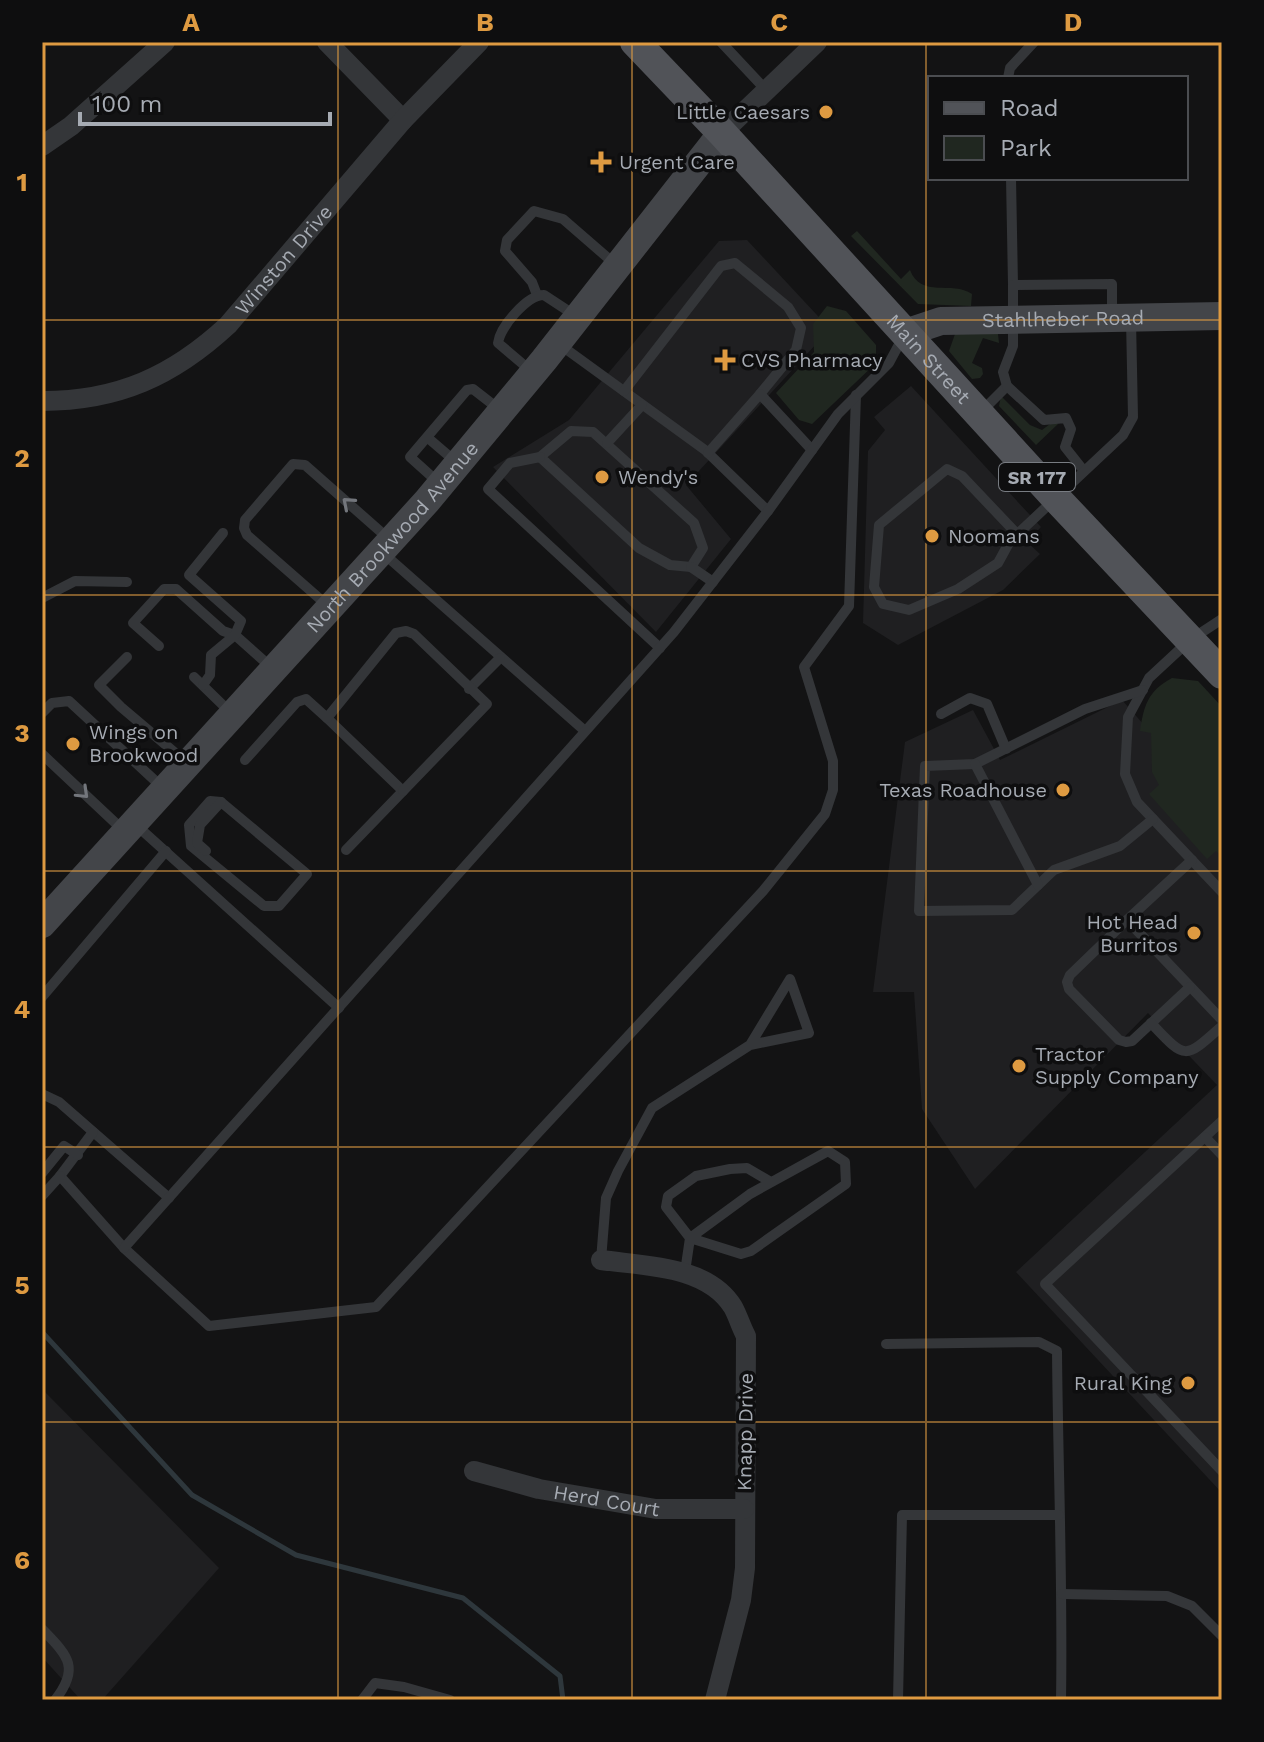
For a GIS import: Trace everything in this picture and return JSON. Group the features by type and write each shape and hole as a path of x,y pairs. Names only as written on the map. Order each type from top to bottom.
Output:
{"main road":[{"name":"Main Street","path":"644,48 1055,497 1222,674"}],"street":[{"path":"42,146 71,126 165,42"},
{"path":"327,42 403,120"},
{"name":"Winston Drive","path":"42,401 71,401 123,391 163,375 203,349 228,325 403,120 479,42"},
{"path":"722,133 817,42"},
{"name":"North Brookwood Avenue","path":"42,924 449,474 534,373 722,133"},
{"name":"Stahlheber Road","path":"905,333 941,321 1222,316"},
{"name":"Knapp Drive","path":"601,1260 685,1272 712,1287 731,1305 746,1336 745,1568 741,1600 715,1700"},
{"name":"Herd Court","path":"474,1471 539,1489 656,1509 744,1509"}],"lane":[{"path":"721,42 766,90"},
{"path":"1008,76 1010,68 1034,42"},
{"path":"1011,180 1013,346 1003,372 1007,386 1044,420 1066,418 1071,429 1065,447 1084,471"},
{"path":"537,295 532,282 505,251 507,240 534,211 563,219 617,267"},
{"path":"624,391 721,266 735,263 788,307 801,328 796,350 708,453"},
{"path":"1013,285 1112,284 1122,318 1133,417 1123,435 1017,534 998,563 958,589 909,610 883,604 874,587 879,525 947,469 962,476 1017,534"},
{"path":"534,373 498,343 499,335 528,299 537,295 544,295 578,317"},
{"path":"124,1248 660,648 768,511 838,414 889,363 905,333"},
{"path":"558,343 708,453 768,511"},
{"path":"980,413 1007,386"},
{"path":"449,474 410,457 467,390 478,392 502,411"},
{"path":"760,394 812,450"},
{"path":"60,1176 124,1248 209,1326 376,1307 763,891 825,814 833,790 833,761 804,667 849,606 856,395"},
{"path":"607,443 642,405"},
{"path":"660,648 488,489 510,463 540,457 571,431 593,432 694,523 703,548 691,567"},
{"path":"428,438 449,474"},
{"path":"540,457 639,548 670,565 691,567 713,582"},
{"path":"329,608 247,535 244,528 245,520 293,464 305,465 500,658 585,731"},
{"path":"223,533 189,575 241,621 235,635 211,655 210,675 198,681 232,715"},
{"path":"42,598 75,581 127,582"},
{"path":"159,646 133,623 164,589 176,589 223,631 235,635 274,669"},
{"path":"1222,619 1190,640 1149,678 1128,717 1125,774 1137,802 1222,892"},
{"path":"327,718 396,633 406,631 414,634 487,704 346,850"},
{"path":"127,657 99,685 187,763"},
{"path":"469,689 500,658"},
{"path":"1143,690 1085,709 975,764 925,766 919,911 1012,910 1054,870 1120,846 1153,819"},
{"path":"941,714 970,698 987,704 1006,749"},
{"path":"245,760 297,702 306,699 403,791"},
{"path":"42,713 52,703 69,701 164,790"},
{"path":"42,754 130,828 166,851 339,1008"},
{"path":"975,764 1038,885"},
{"path":"210,801 221,802 307,874 279,906 264,906 224,876 191,846 189,825 210,801"},
{"path":"42,997 166,851"},
{"path":"1190,987 1132,1041 1119,1040 1069,989 1067,982 1070,975 1192,860"},
{"path":"1127,920 1222,1020"},
{"path":"601,1260 606,1198 652,1108 750,1045 809,1033 790,979 750,1045"},
{"path":"1151,1023 1177,1051 1188,1053 1196,1050 1222,1026"},
{"path":"42,1094 59,1102 169,1198"},
{"path":"1222,1121 1045,1284 1222,1471"},
{"path":"42,1196 78,1155 93,1132"},
{"path":"1205,1137 1222,1155"},
{"path":"42,1173 64,1146 78,1155"},
{"path":"685,1272 690,1238 750,1194 828,1151 845,1162 846,1184 751,1251 741,1254 690,1238 666,1207 668,1196 696,1176 747,1168 771,1182"},
{"path":"886,1344 1039,1342 1057,1351 1061,1700"},
{"path":"898,1700 902,1515 1059,1515"},
{"path":"1062,1594 1167,1596 1192,1606 1222,1636"},
{"path":"42,1629 65,1653 70,1670 67,1685 55,1700"},
{"path":"362,1700 375,1683 404,1687 450,1700"}],"shaded area":[{"path":"747,240 830,329 686,485 731,539 656,632 493,467 569,420 719,241"},
{"path":"911,386 1041,527 1027,542 1040,554 1003,590 898,645 863,623 868,451 885,430 874,417"},
{"path":"1122,700 1222,813 1222,1493 1016,1272 1217,1085 1148,1013 975,1189 922,1109 914,992 873,992 905,742 973,710 1000,760"},
{"path":"42,1389 219,1568 102,1700 81,1700 42,1657"}],"green space":[{"path":"857,231 901,279 910,270 915,279 929,287 964,290 972,294 971,306 918,304 851,236"},
{"path":"827,306 846,311 876,345 876,363 812,424 799,420 776,393 814,352 813,324"},
{"path":"955,334 998,334 999,343 983,338 972,363 982,368 980,378 972,379 949,351"},
{"path":"1001,396 1030,425 1042,430 1054,421 1058,424 1036,445 999,406"},
{"path":"1172,678 1198,681 1222,707 1222,857 1216,851 1207,859 1149,794 1159,785 1152,772 1151,733 1140,731 1152,694"}],"waterway":[{"path":"42,1332 192,1495 296,1555 463,1598 560,1676 563,1700"}],"place":[{"name":"Little Caesars","path":"826,112"},
{"name":"Urgent Care","path":"601,162"},
{"name":"CVS Pharmacy","path":"725,360"},
{"name":"Wendy's","path":"602,477"},
{"name":"Noomans","path":"932,536"},
{"name":"Wings on Brookwood","path":"73,744"},
{"name":"Texas Roadhouse","path":"1063,790"},
{"name":"Hot Head Burritos","path":"1194,933"},
{"name":"Tractor Supply Company","path":"1019,1066"},
{"name":"Rural King","path":"1188,1383"}]}
